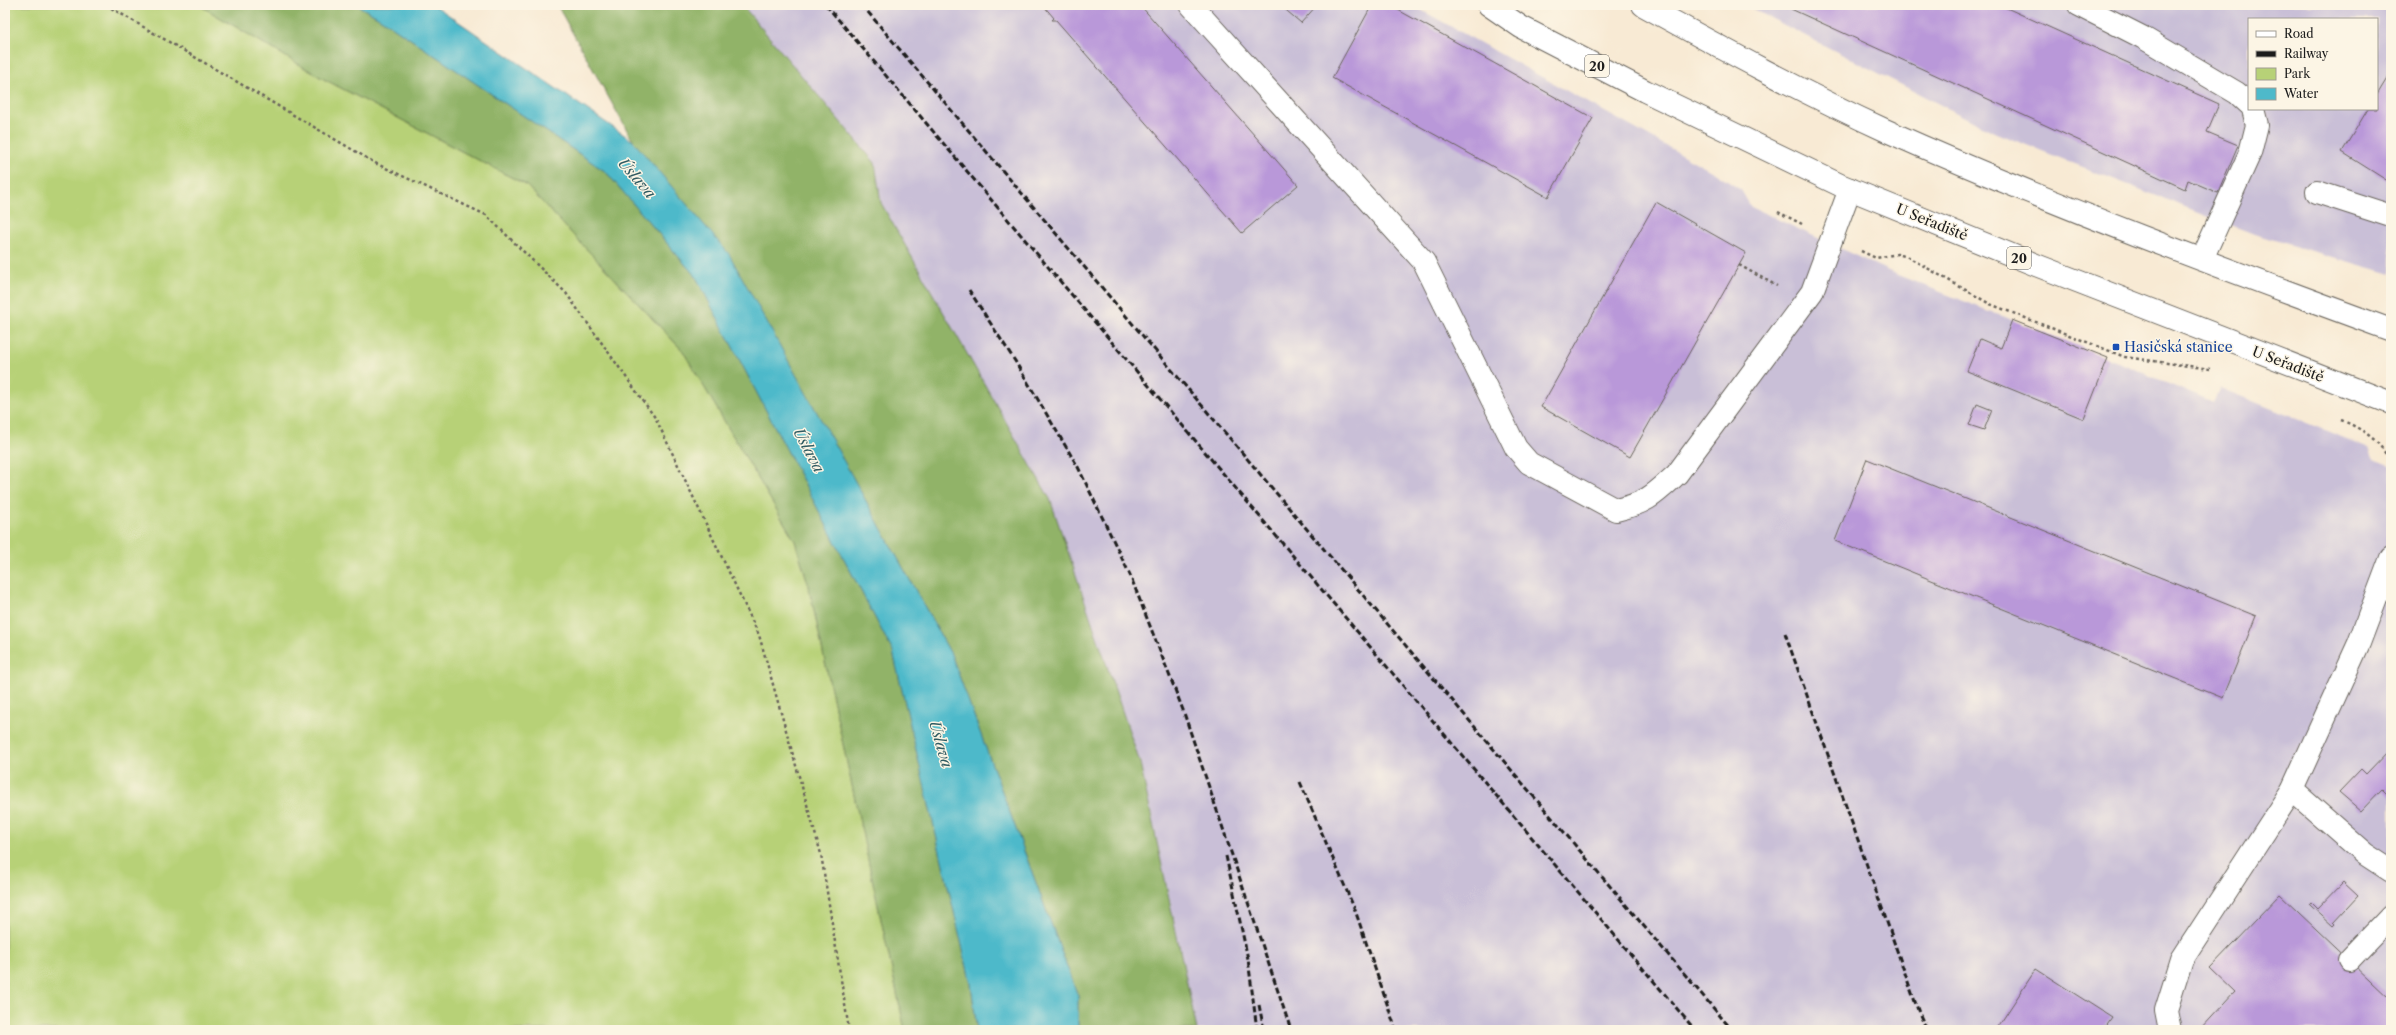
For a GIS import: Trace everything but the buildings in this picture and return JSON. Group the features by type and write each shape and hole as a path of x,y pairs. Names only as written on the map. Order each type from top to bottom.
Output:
{"main road":[{"path":"1191,5 1424,262 1516,448 1529,463 1616,510 1634,506 1651,499 1677,474 1812,292 1850,189"},
{"name":"U Seřadiště","path":"1489,5 1521,27 1645,91 1850,189 2043,268 2391,404"},
{"path":"1643,5 1769,74 1886,130 1990,175 2202,259 2391,330"},
{"path":"2079,5 2142,37 2237,93 2248,103"},
{"path":"2202,259 2250,153 2257,125 2253,110"},
{"path":"2317,192 2391,216"},
{"path":"2170,1030 2166,1010 2182,959 2292,790 2359,643 2391,558"},
{"path":"2292,790 2365,854 2391,871"},
{"path":"2349,960 2391,916"}],"path":[{"path":"106,5 377,164 486,215 566,293 656,419 759,635 822,854 849,1030"},
{"path":"1778,212 1876,258 1897,254 1908,257 1990,304 2125,357 2218,370"},
{"path":"1739,265 1772,283"},
{"path":"2334,417 2360,428 2376,441 2389,461 2391,467"}],"shaded area":[{"path":"742,5 1412,5 1713,172 1741,190 1751,207 1895,274 2108,358 2213,403 2220,388 2369,448 2374,459 2391,466 2391,1030 1197,1030 1140,763 881,203 875,163"},
{"path":"1745,5 2391,5 2391,274 2254,234 1996,133"}],"green space":[{"path":"5,5 199,5 320,77 526,185 683,351 795,541 808,583 905,1030 5,1030"},
{"path":"199,5 357,5 381,19 606,172 696,277 893,652 971,984 977,1030 905,1030 808,583 795,541 683,351 526,185 320,77"},
{"path":"557,5 742,5 875,163 881,203 1050,499 1140,763 1197,1030 1078,1030 1078,996 951,654 729,255 633,141"}],"water":[{"name":"Úslava","path":"357,5 434,5 633,141 729,254 951,654 1078,996 1078,1030 977,1030 971,984 893,652 696,277 606,172 381,19"}],"railway":[{"path":"826,5 1695,1030"},
{"path":"862,5 1732,1030"},
{"path":"969,290 1015,361 1078,467 1130,575 1183,710 1291,1030"},
{"path":"1785,633 1919,1013 1927,1030"},
{"path":"1300,782 1355,910 1396,1030"},
{"path":"1226,856 1248,959 1257,1030"},
{"path":"1259,1005 1264,1030"}],"place":[{"name":"Hasičská stanice","path":"2116,347"}]}
